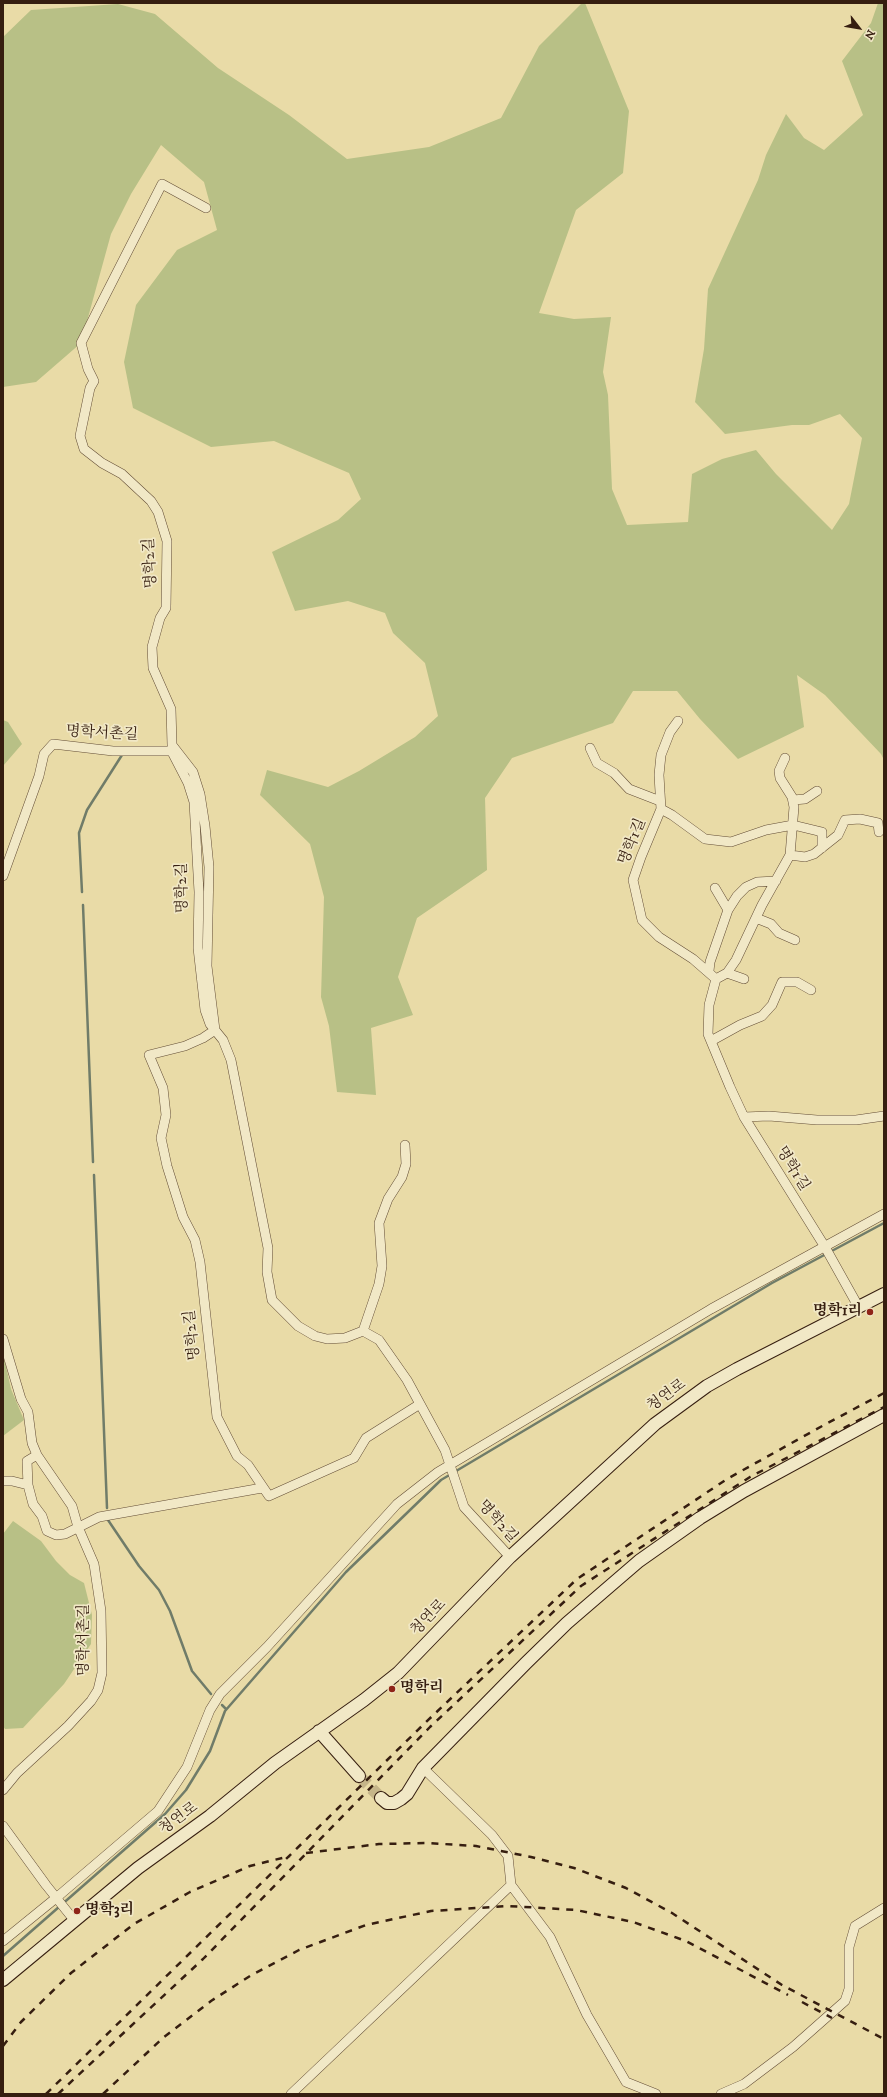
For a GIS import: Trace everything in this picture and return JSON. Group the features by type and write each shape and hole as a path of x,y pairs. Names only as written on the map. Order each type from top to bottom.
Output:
{"main road":[{"name":"청연로","path":"3,1980 138,1868 210,1816 275,1763 364,1700 398,1673 510,1557 633,1442 675,1409 707,1386 737,1369 884,1294"},
{"path":"381,1798 387,1803 394,1803 407,1794 423,1768 526,1662 567,1623 639,1561 700,1518 744,1491 884,1416"},
{"path":"319,1731 359,1776"}],"street":[{"name":"명학2길","path":"206,208 162,184 81,344 88,369 94,380 90,388 80,436 84,449 102,463 122,474 151,501 158,512 166,542 166,608 160,618 152,647 153,668 171,709 172,745 188,783 194,802 199,892 198,948 201,985 205,1010 226,1047 236,1083 268,1248 266,1272 272,1300 298,1326 315,1336 327,1339 345,1338 363,1331"},
{"name":"명학1길","path":"678,721 670,732 661,755 659,775 660,805 633,880 642,920 659,937 709,971 716,979 709,1005 708,1034 730,1087 744,1117 825,1248 858,1306"},
{"name":"명학서촌길","path":"3,876 38,776 44,754 53,744 113,751 174,751"},
{"name":"명학1길","path":"590,748 597,763 614,773 629,789 660,805 705,839 732,842 766,830 793,824 822,832 822,848"},
{"path":"716,979 727,973 736,960 756,918 790,855 793,824 793,800 788,788 780,778 779,772 785,758"},
{"path":"793,800 805,799 817,791"},
{"path":"790,855 805,857 822,848 838,835 845,820 860,819 878,823 879,832"},
{"path":"709,971 710,962 728,910 746,887 757,882 776,881"},
{"path":"715,888 728,910"},
{"path":"756,918 771,924 779,933 795,940"},
{"path":"727,973 744,979"},
{"path":"711,1041 740,1025 762,1016 772,1005 782,982 797,982 811,990"},
{"name":"명학2길","path":"215,1030 203,1038 185,1046 149,1055 163,1088 166,1115 162,1138 167,1166 183,1217 195,1240 200,1262 217,1417 237,1456 248,1465 259,1480 262,1488"},
{"path":"744,1117 757,1115 817,1120 848,1120 884,1116"},
{"path":"405,1145 406,1164 402,1177 388,1199 379,1223 382,1266 379,1284 363,1331 379,1340 394,1360 437,1433 451,1467"},
{"path":"3,1941 158,1811 187,1767 210,1710 220,1694 267,1647 397,1504 451,1467 711,1309 825,1248 884,1214"},
{"name":"명학서촌길","path":"3,1338 18,1388 28,1412 32,1443 37,1455 72,1506 78,1527 94,1564 99,1595 102,1673 98,1690 91,1701 68,1726 36,1754 3,1790"},
{"path":"37,1455 27,1461 28,1485 34,1504 42,1516 47,1531 56,1535 65,1534 99,1516 262,1488 269,1496 354,1458 366,1438 420,1404"},
{"name":"명학2길","path":"451,1467 464,1507 510,1557"},
{"path":"3,1481 12,1481 28,1485"},
{"path":"423,1768 492,1835 508,1856 511,1885 550,1937 586,2016 626,2082 656,2094"},
{"path":"3,1826 74,1920"},
{"path":"291,2094 511,1885"},
{"path":"721,2094 744,2084 787,2052 845,2001 849,1989 849,1947 855,1926 884,1908"}],"green space":[{"path":"582,3 585,3 629,111 623,173 576,210 539,313 574,319 611,317 603,372 608,395 612,489 627,525 688,522 692,474 722,459 756,450 776,474 832,530 849,504 862,438 840,414 809,425 792,425 725,434 695,402 704,349 708,289 758,180 766,155 786,114 804,138 824,150 863,115 842,61 871,23 878,3 884,3 884,760 881,754 825,695 797,675 804,727 738,759 700,719 677,691 633,691 613,723 512,758 485,798 487,870 417,918 398,977 413,1015 371,1028 376,1095 337,1092 329,1026 321,997 324,897 310,844 260,795 267,770 328,787 359,771 415,737 438,716 425,663 393,633 385,613 348,601 295,611 272,552 338,520 361,499 349,473 274,441 211,447 133,408 124,362 136,305 177,250 217,230 204,182 161,145 131,194 111,234 81,343 36,382 3,387 3,37 31,10 118,4 155,14 218,68 289,115 347,159 429,147 501,118 539,46"},
{"path":"3,720 8,722 22,744 3,766"},
{"path":"3,1353 11,1389 24,1420 3,1436"},
{"path":"13,1521 41,1541 56,1561 70,1575 84,1583 92,1615 91,1644 64,1684 23,1728 5,1729 3,1726 3,1534"}],"waterway":[{"path":"82,892 79,833 87,810 122,755"},
{"path":"83,905 93,1162"},
{"path":"94,1175 107,1508"},
{"path":"3,1956 165,1814 186,1790 210,1751 225,1711 346,1572 441,1480 772,1283 884,1223"},
{"path":"108,1520 139,1566 159,1590 170,1611 192,1671 211,1694"},
{"path":"222,1705 226,1709"}],"tunnel":[{"path":"359,1776 381,1798"}],"railway":[{"path":"46,2094 426,1722 577,1579 727,1479 884,1393"},
{"path":"58,2094 203,1959 430,1727 581,1586 750,1477 884,1407"},
{"path":"306,1853 379,1844 427,1843 476,1846 531,1857 574,1868 626,1888 672,1913 782,1985 884,2039"},
{"path":"3,2046 21,2022 71,1973 134,1924 190,1892 250,1866 290,1856"},
{"path":"103,2094 164,2037 211,2001 250,1976 299,1950 366,1925 431,1911 508,1906 576,1910 633,1922 686,1941 788,1995"},
{"path":"802,2002 832,2018"}],"place":[{"name":"명학1리","path":"870,1312"},
{"name":"명학리","path":"392,1689"},
{"name":"명학3리","path":"77,1911"}]}
